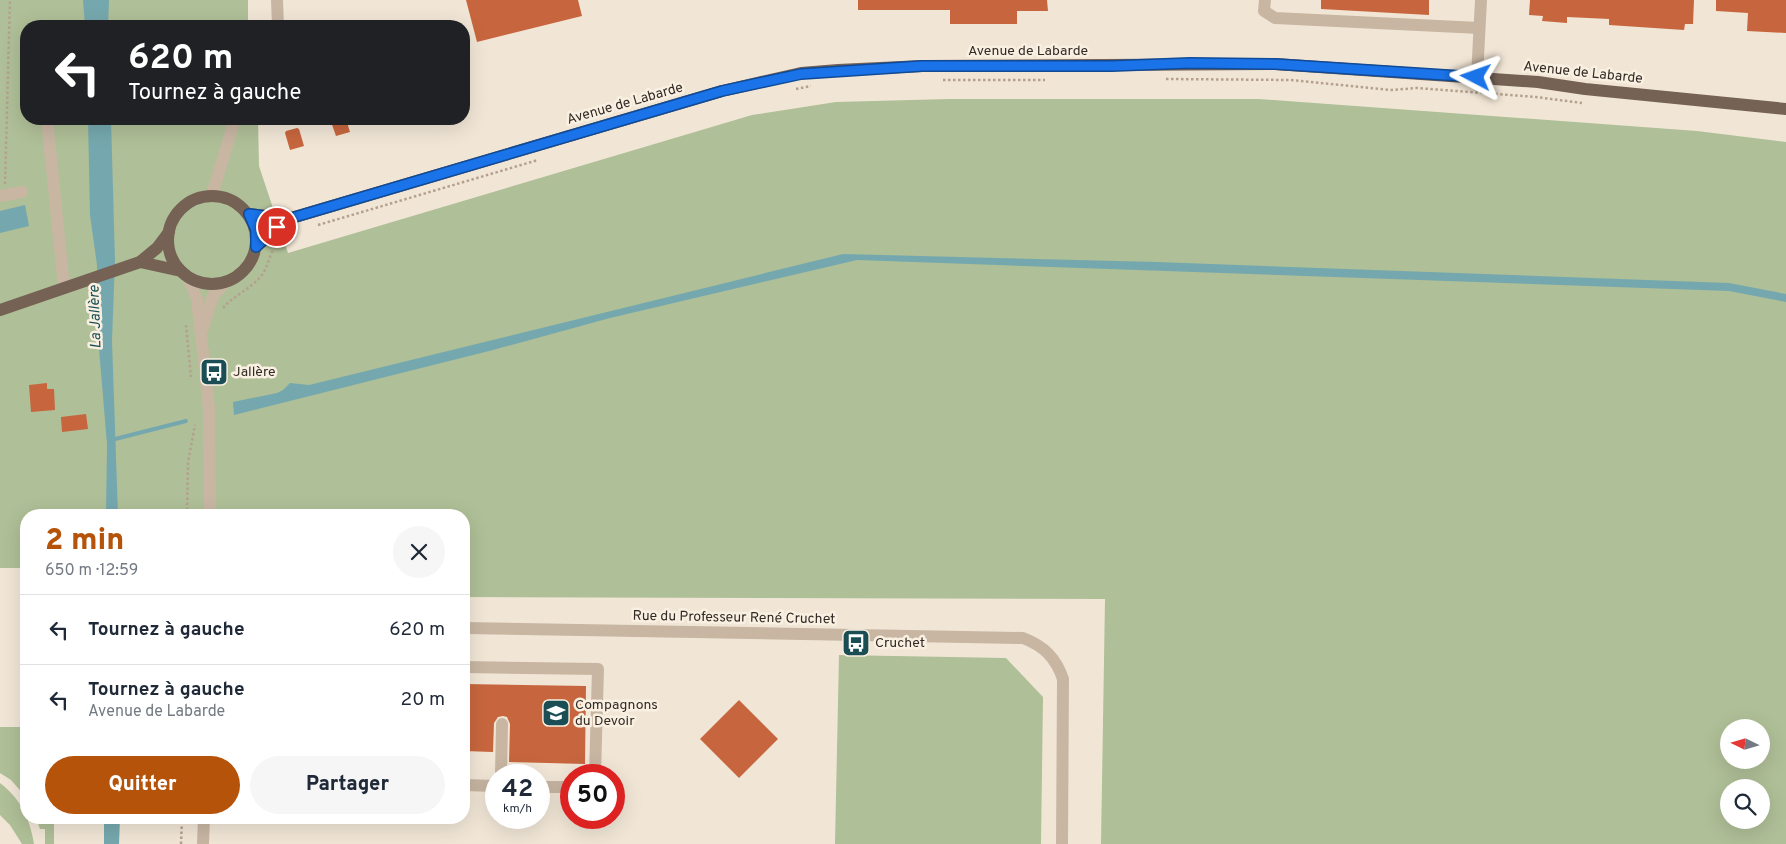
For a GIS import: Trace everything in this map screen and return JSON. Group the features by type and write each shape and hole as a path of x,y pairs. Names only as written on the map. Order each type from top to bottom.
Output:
{"main road":[{"name":"Avenue de Labarde","path":"249,214 288,219 722,91 801,74 922,66 1275,64 1538,82 1585,90 1786,109"},
{"path":"140,262 185,274 207,284 226,282 235,278 249,265 256,247 256,230 249,214 237,202 212,195 195,199 181,209 171,224 169,249 185,274"},
{"name":"Avenue de Labarde","path":"256,247 288,219"},
{"path":"0,310 140,262 157,248 169,232"}],"street":[{"path":"277,0 278,20"},
{"path":"1265,0 1264,11 1275,18 1479,28"},
{"path":"1476,77 1481,0"},
{"path":"48,125 64,287"},
{"path":"212,195 233,125"},
{"path":"2,196 22,192"},
{"path":"185,274 197,299 209,408 210,509"},
{"path":"201,341 208,310 214,296 226,282"},
{"name":"Rue du Professeur René Cruchet","path":"470,628 1004,636 1023,638 1041,646 1055,660 1063,679 1062,844"},
{"path":"470,667 598,669 594,764"},
{"path":"501,764 502,724"},
{"path":"470,785 485,786"},
{"path":"203,844 204,824"}],"path":[{"path":"2,196 10,0"},
{"path":"1159,79 1291,80 1391,90 1417,88 1536,97 1586,103"},
{"path":"937,80 1049,80"},
{"path":"788,90 812,86"},
{"path":"309,228 544,158"},
{"path":"208,310 221,311 230,300 252,286 266,268 276,244"},
{"path":"186,324 192,381"},
{"path":"187,509 188,462 195,418"},
{"path":"181,844 182,824"}],"green space":[{"path":"0,0 248,0 248,20 20,20 20,125 258,125 259,166 288,253 752,115 836,102 949,99 1259,99 1697,131 1786,142 1786,844 1101,844 1105,599 470,597 470,509 20,509 20,568 0,568"},
{"path":"839,655 1006,658 1043,697 1041,844 835,844"},
{"path":"0,727 20,727 20,790 11,780 0,773"},
{"path":"0,783 14,796 20,805 20,824 29,824 34,844 22,844 10,825 0,815"},
{"path":"38,824 54,824 54,844 45,844 45,829 40,829"}],"water":[{"path":"83,0 109,0 108,20 85,20"},
{"path":"88,125 111,125 115,260 112,341 118,509 106,509 107,444 99,349 97,265 90,215"},
{"path":"25,205 29,226 0,233 0,211"},
{"path":"843,254 1157,262 1729,283 1786,294 1786,302 1729,291 857,260 610,318 493,350 234,415 233,402 277,393 290,383 309,385"},
{"path":"104,824 120,824 119,844 104,844"}],"building":[{"path":"466,0 578,0 582,16 477,42"},
{"path":"858,0 1047,0 1048,11 1017,11 1017,24 950,24 950,10 858,10"},
{"path":"1321,0 1429,0 1429,15 1321,9"},
{"path":"1530,0 1694,0 1693,24 1685,24 1684,30 1609,25 1609,19 1567,17 1567,23 1542,21 1543,16 1529,15"},
{"path":"1716,0 1786,0 1786,33 1747,31 1748,13 1716,11"},
{"path":"332,125 348,125 350,132 336,136"},
{"path":"297,128 299,129 304,146 290,150 285,133"},
{"path":"47,383 47,389 54,389 55,410 31,412 29,385"},
{"path":"86,414 88,429 62,432 61,417"},
{"path":"470,684 586,686 585,764 509,762 510,724 507,717 503,716 498,717 494,723 493,752 470,751"},
{"path":"739,700 778,739 739,778 700,739"}],"waterway":[{"path":"111,440 186,421"}],"place":[{"name":"Jallère","path":"214,372"},
{"name":"Cruchet","path":"856,643"},
{"name":"Compagnons du Devoir","path":"556,713"}],"route":[{"path":"277,227 256,247 256,230 249,214 267,218 288,219 722,91 770,79 801,74 838,70 922,66 1112,66 1190,63 1275,64 1476,77"}],"water label":[{"name":"La Jallère","path":"96,317"}]}
